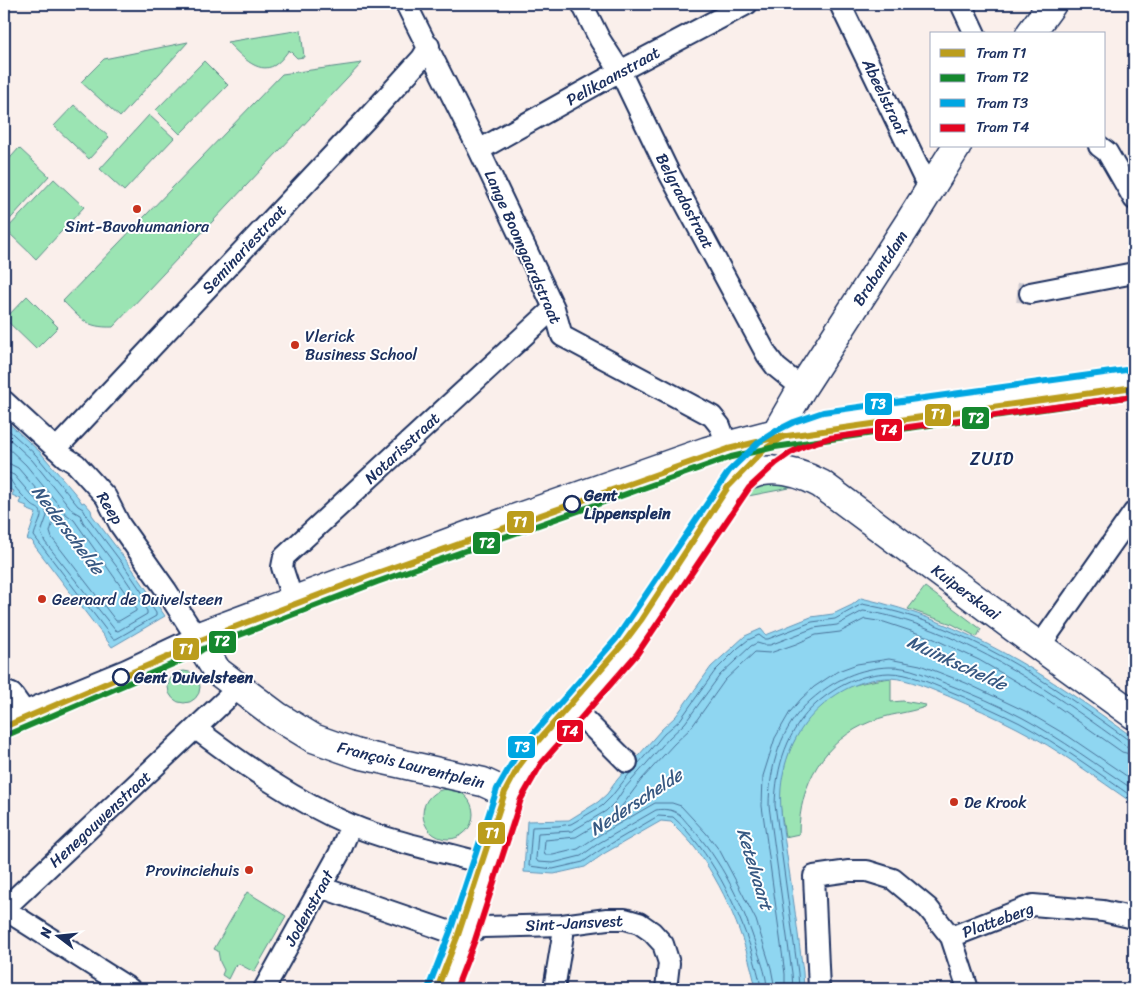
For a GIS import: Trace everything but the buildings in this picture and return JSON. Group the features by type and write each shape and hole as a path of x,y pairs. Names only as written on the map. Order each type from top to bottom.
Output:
{"street":[{"name":"Lange Boomgaardstraat","path":"406,4 479,150 554,308 562,336 712,416 720,426 727,445"},
{"name":"Belgradostraat","path":"582,4 600,40 620,71 669,173 767,355 776,367 802,388"},
{"name":"Pelikaanstraat","path":"479,150 620,71 747,4"},
{"name":"Abeelstraat","path":"840,4 930,191"},
{"path":"961,4 974,32"},
{"path":"1031,32 1052,4"},
{"name":"Seminariestraat","path":"56,449 384,100 422,58 428,46"},
{"name":"Brabantdam","path":"776,433 802,388 956,148"},
{"path":"1102,148 1107,152 1134,199"},
{"path":"1030,292 1134,273"},
{"name":"Notarisstraat","path":"293,601 282,567 284,557 554,308"},
{"path":"4,720 126,670 190,638 477,532 727,445 776,433 1134,383"},
{"name":"Reep","path":"4,401 56,449 76,464 106,497 120,525 166,590 190,638"},
{"name":"Kuiperskaai","path":"573,708 608,670 640,628 731,490 740,480 763,471 782,470 795,472 821,484 1039,647 1134,715"},
{"path":"1039,647 1134,512"},
{"path":"233,683 222,663 221,649 227,631 234,622"},
{"name":"François Laurentplein","path":"190,638 217,671 277,716 313,738 358,754 483,782 509,794"},
{"name":"Henegouwenstraat","path":"4,909 196,729 233,683"},
{"path":"4,691 12,694 25,712"},
{"path":"442,989 462,936 509,794 530,757 573,708 627,762"},
{"path":"196,729 280,789 351,825 399,841 486,864"},
{"name":"Jodenstraat","path":"264,989 339,854 351,825"},
{"path":"819,989 814,876 848,871 867,871 893,879 928,908 951,937 968,989"},
{"path":"320,887 462,936"},
{"name":"Platteberg","path":"951,937 1033,905 1103,911 1134,918"},
{"path":"4,909 103,982 130,989"},
{"name":"Sint-Jansvest","path":"462,936 482,927 562,925 607,919 625,919 639,923 652,932 663,944 669,963 666,989"},
{"path":"554,989 563,935 562,925"}],"green space":[{"path":"301,30 304,57 297,58 289,50 275,65 268,68 262,68 249,62 227,42"},
{"path":"188,42 120,117 81,82 104,59"},
{"path":"204,61 228,85 180,134 156,110"},
{"path":"362,63 113,327 90,324 63,301 282,74"},
{"path":"74,105 109,137 89,159 54,126"},
{"path":"149,115 174,138 124,191 100,169"},
{"path":"19,148 49,176 4,226 4,165"},
{"path":"54,179 84,207 36,259 6,230"},
{"path":"27,296 58,327 36,349 5,319"},
{"path":"771,480 800,486 743,497 743,494 750,488"},
{"path":"925,587 981,629 977,637 952,624 908,609"},
{"path":"184,671 196,675 200,687 196,699 184,703 172,699 168,687 172,675"},
{"path":"891,678 891,702 903,701 926,705 925,707 872,721 855,729 840,740 828,752 809,781 800,816 799,834 785,837 780,802 782,775 786,759 801,729 810,716 835,694 854,685"},
{"path":"453,789 466,796 472,804 472,824 466,832 458,838 443,839 430,832 424,824 423,809 430,796 438,790"},
{"path":"247,892 286,916 254,972 239,964 234,967 228,979 222,975 224,970 218,951 214,949"}],"water":[{"name":"Nederschelde","path":"4,419 40,452 82,503 84,502 91,510 92,515 165,616 112,647 33,542 27,540 36,513 26,509 27,506 19,503 21,499 12,495 14,491 5,488 7,483 4,482"},
{"path":"861,598 899,608 936,621 1005,653 1070,693 1134,738 1134,804 1062,754 1008,724 948,696 905,680 890,678 871,680 862,682 837,694 813,714 793,743 785,765 781,788 781,814 804,989 756,989 740,932 724,895 704,860 671,822 661,821 605,853 585,867 554,874 524,872 527,821 569,820 598,802 607,794 661,730 676,716 711,667 745,636 761,629 766,635 811,617 833,614 852,605"}],"tunnel":[{"path":"1017,292 1030,293 1032,305"}],"tram line":[{"name":"T3","path":"429,986 450,932 497,789 520,749 616,639 729,471 759,442 794,422 823,412 1133,369"},
{"name":"T1","path":"4,727 191,647 198,641 374,574 728,449 773,438 1134,387"},
{"name":"T2","path":"7,735 194,655 203,649 377,582 731,457 775,447 1134,396"},
{"name":"T4","path":"456,989 475,940 521,799 541,764 637,654 749,488 776,463 804,446 829,438 1134,396"},
{"name":"T1","path":"437,989 458,935 505,792 519,766 537,742 623,644 641,620 728,487 765,449 783,437"}],"place":[{"name":"Sint-Bavohumaniora","path":"137,209"},
{"name":"Vlerick Business School","path":"295,345"},
{"name":"Gent Lippensplein","path":"572,504"},
{"name":"Geeraard de Duivelsteen","path":"42,599"},
{"name":"Gent Duivelsteen","path":"121,677"},
{"name":"De Krook","path":"954,802"},
{"name":"Provinciehuis","path":"249,870"}],"district":[{"name":"ZUID","path":"992,459"}],"water label":[{"name":"Muinkschelde","path":"957,663"},
{"name":"Ketelvaart","path":"755,869"}]}
